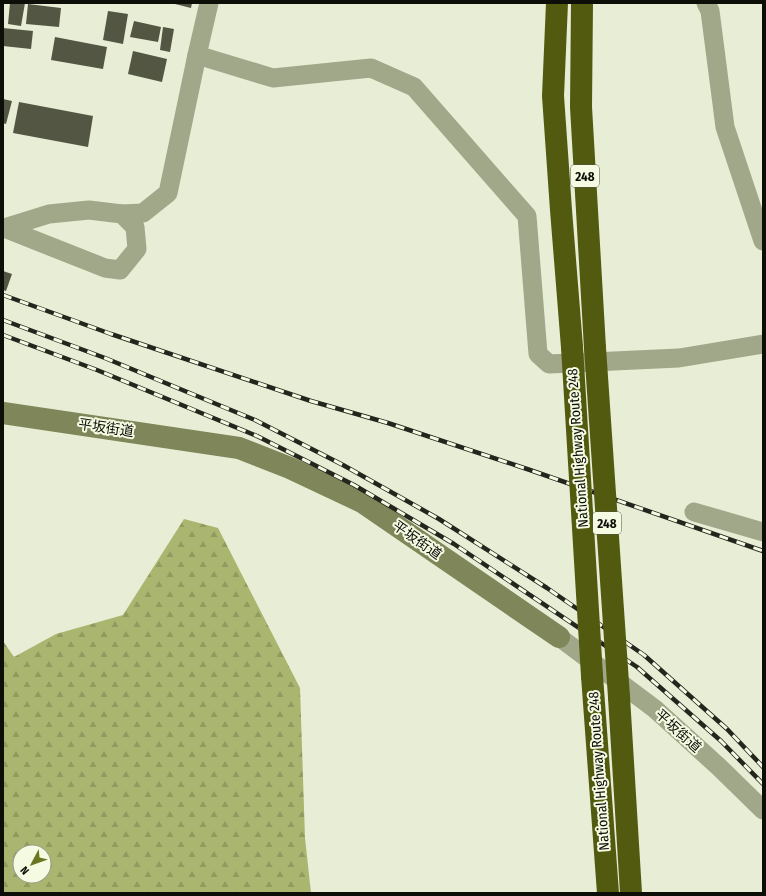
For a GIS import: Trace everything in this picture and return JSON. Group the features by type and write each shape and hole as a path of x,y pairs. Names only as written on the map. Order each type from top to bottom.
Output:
{"highway":[{"name":"National Highway Route 248","path":"557,3 553,96 572,347 592,676 608,893"},
{"name":"National Highway Route 248","path":"582,3 581,107 595,348 632,893"}],"street":[{"path":"4,228 48,214 89,210 122,214 143,213 168,193 209,3"},
{"path":"706,3 710,11 725,127 763,242"},
{"path":"197,55 273,78 371,68 414,88 527,216 538,354 549,364 679,358 763,344"},
{"path":"4,228 105,268 120,270 137,249 135,227 122,214"},
{"name":"平坂街道","path":"3,413 239,448 290,468 362,502 559,638 655,709 719,767 763,810"},
{"path":"694,512 763,532"}],"green space":[{"path":"184,519 218,528 300,688 305,838 311,893 3,893 3,641 14,657 56,634 123,615"}],"building":[{"path":"10,3 25,3 21,26 8,24"},
{"path":"171,3 192,3 191,8"},
{"path":"28,4 61,8 59,27 26,24"},
{"path":"108,11 128,14 123,44 103,40"},
{"path":"134,21 161,27 158,42 130,37"},
{"path":"163,27 174,29 170,52 160,50"},
{"path":"3,28 33,31 31,49 3,46"},
{"path":"55,37 107,47 103,69 51,60"},
{"path":"133,51 167,59 162,82 128,74"},
{"path":"3,99 12,101 6,124 3,123"},
{"path":"19,102 93,116 88,147 13,133"},
{"path":"3,271 12,274 6,291 3,290"}],"railway":[{"path":"3,295 111,334 311,401 388,423 530,470 763,551"},
{"path":"3,320 105,358 255,420 343,465 439,519 547,588 644,655 727,729 763,767"},
{"path":"3,335 97,370 257,436 354,485 454,544 637,667 721,741 763,784"}]}
